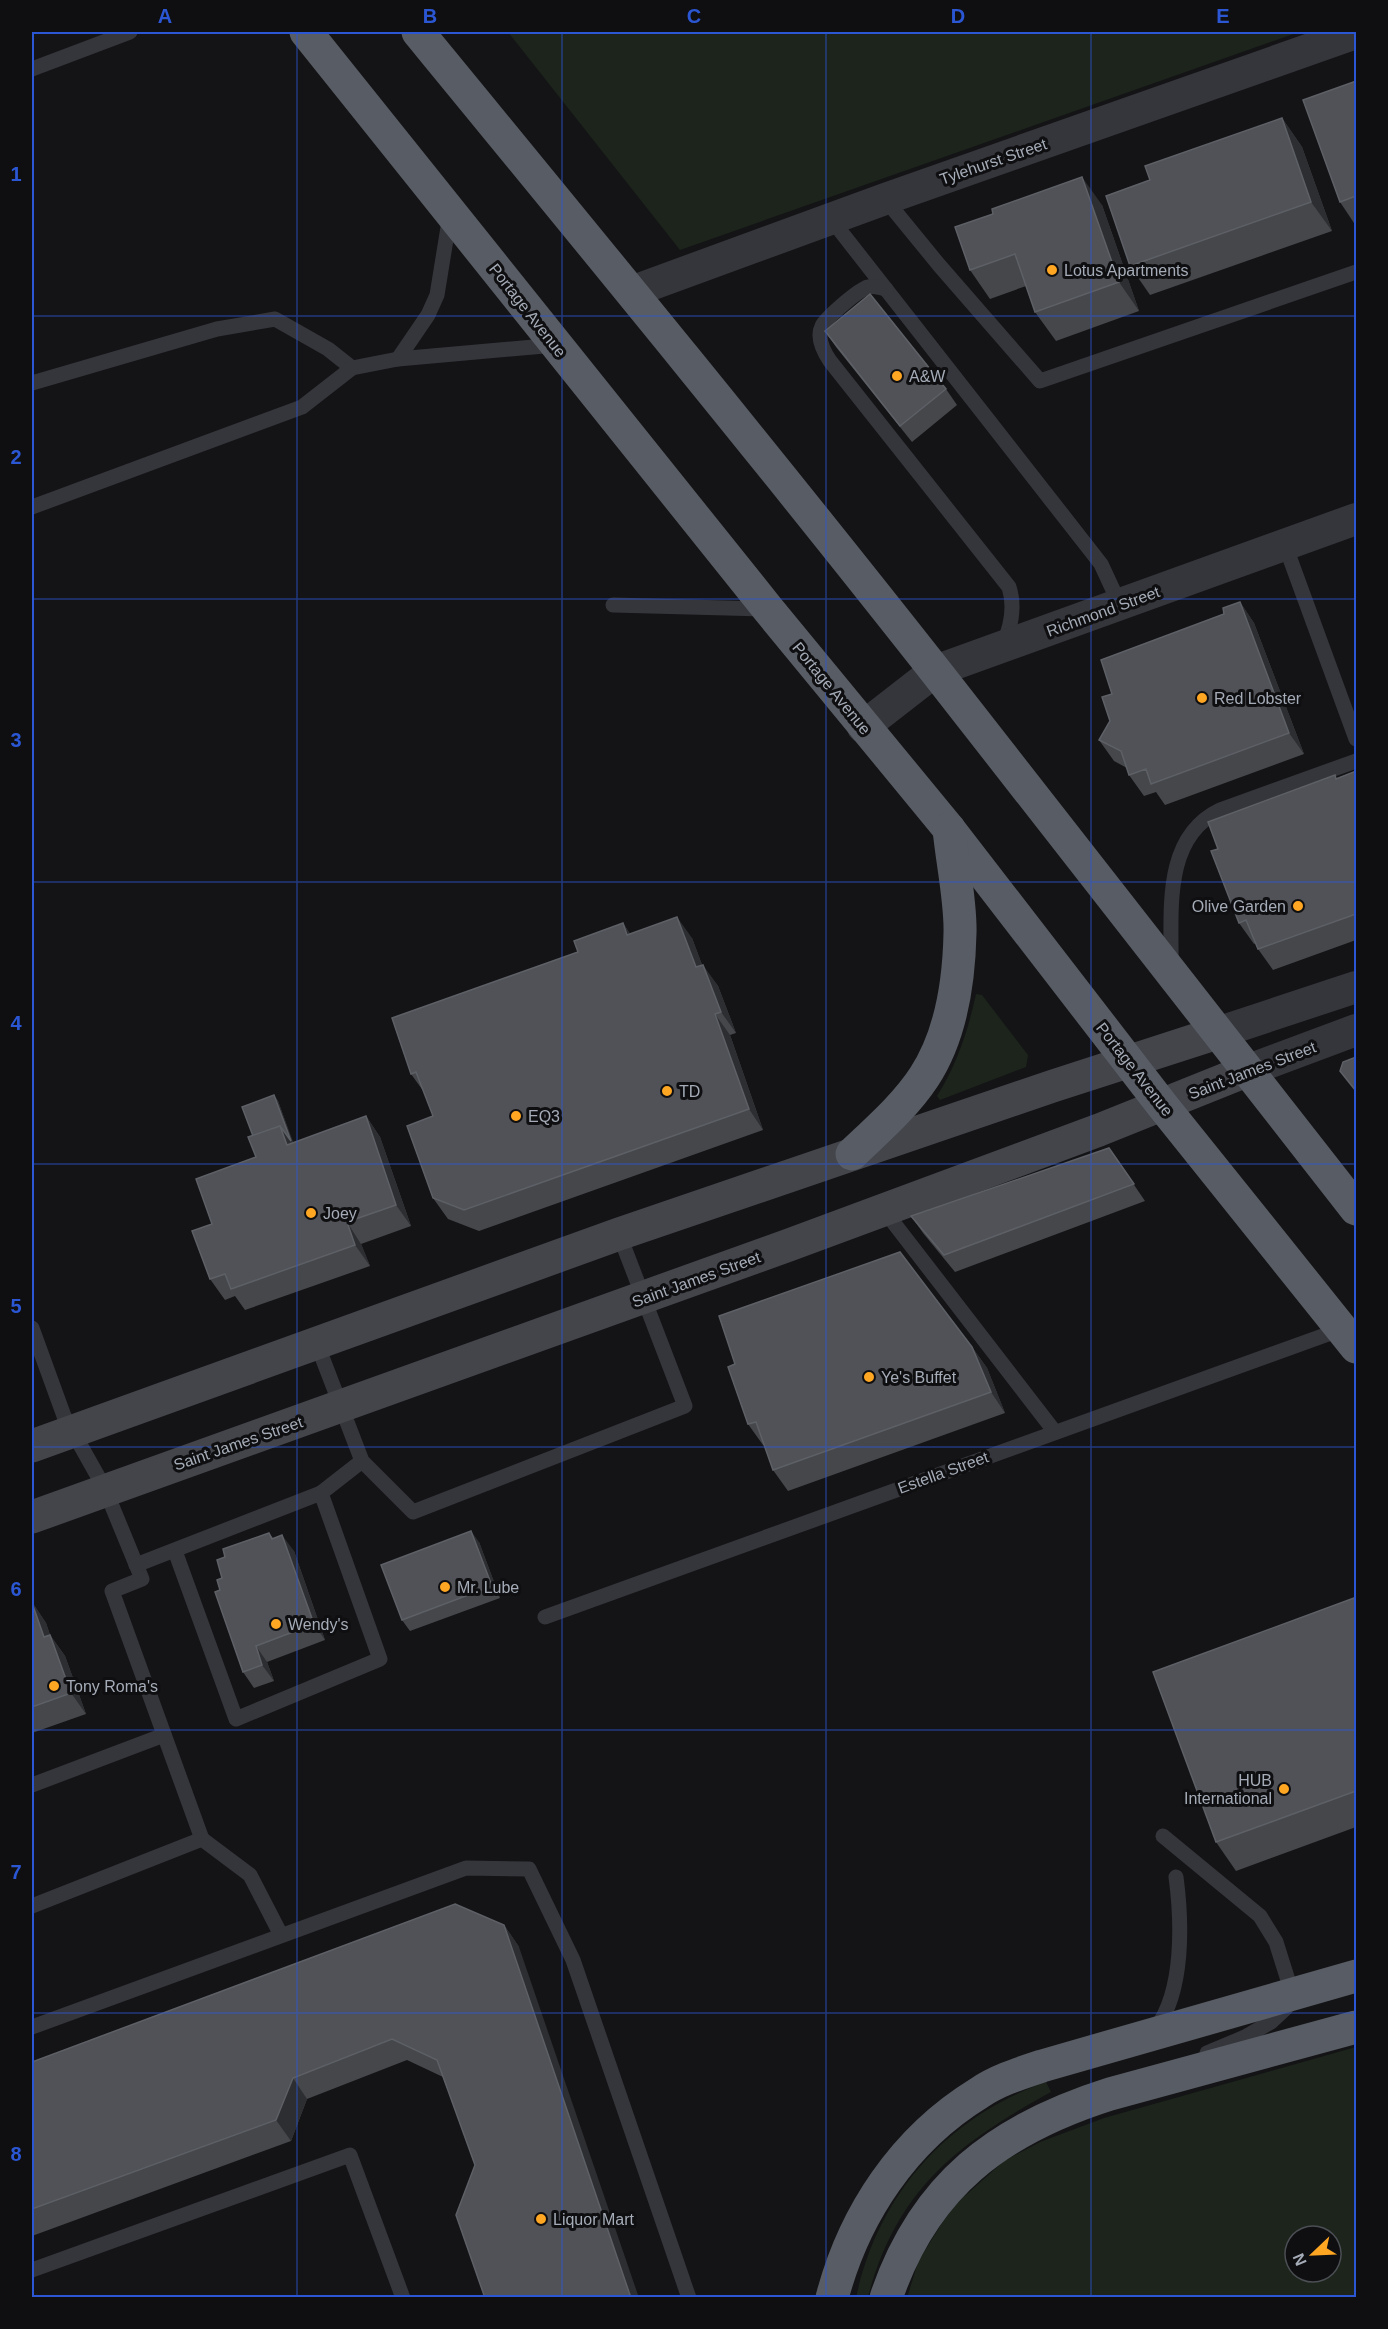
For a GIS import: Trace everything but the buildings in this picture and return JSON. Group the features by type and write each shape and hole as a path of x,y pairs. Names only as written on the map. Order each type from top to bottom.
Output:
{"highway":[{"name":"Portage Avenue","path":"306,32 863,727 949,829 1162,1105 1349,1338"},
{"path":"418,32 631,292 935,671 1356,1209"},
{"path":"852,1154 916,1089 937,1056 947,1030 960,932 949,829"},
{"path":"832,2298 838,2275 866,2210 903,2157 956,2109 980,2092 1006,2079 1042,2066 1356,1976"},
{"path":"886,2298 907,2246 937,2201 969,2167 1002,2142 1033,2123 1071,2107 1182,2074 1356,2027"}],"main road":[{"path":"32,1446 619,1234 1128,1061 1217,1033"},
{"name":"Saint James Street","path":"32,1517 644,1298 1162,1105 1246,1071"}],"street":[{"name":"Tylehurst Street","path":"631,292 1356,33"},
{"name":"Richmond Street","path":"863,727 935,671 1356,519"},
{"path":"1217,1033 1356,987"},
{"name":"Saint James Street","path":"1246,1071 1356,1030"}],"lane":[{"path":"32,69 130,32"},
{"path":"885,200 1040,381 1356,272"},
{"path":"398,359 416,335 437,295 451,212"},
{"path":"831,219 1101,564 1120,605"},
{"path":"886,289 868,287 843,306 822,326 820,339 822,346 830,361 1010,587 1012,614 1009,631 1002,647"},
{"path":"32,383 217,329 275,319 328,349 352,368"},
{"path":"32,507 302,407 352,368 398,359 556,345"},
{"path":"1285,545 1356,739"},
{"path":"613,605 768,609"},
{"path":"1171,973 1174,879 1189,834 1200,822 1220,810 1356,761"},
{"path":"883,1209 1055,1432"},
{"path":"317,1344 362,1461 413,1512 685,1406 619,1234"},
{"path":"32,1328 64,1416 105,1489 142,1579 112,1592 201,1839 250,1875 281,1935"},
{"name":"Estella Street","path":"545,1617 1055,1432 1349,1338"},
{"path":"136,1565 321,1493 362,1461"},
{"path":"175,1551 236,1719 380,1659 321,1493"},
{"path":"32,1785 164,1735"},
{"path":"1163,1836 1260,1916 1276,1942 1292,1993 1286,2008 1271,2022 1245,2037 1205,2054 1182,2074"},
{"path":"32,1906 201,1839"},
{"path":"32,2027 466,1868 529,1869 573,1960 690,2298"},
{"path":"1153,2033 1168,2010 1173,1992 1179,1930 1176,1877"},
{"path":"32,2270 350,2155 403,2298"}],"shaded area":[{"path":"508,32 1299,32 680,250"},
{"path":"976,994 982,995 1028,1055 1026,1067 940,1100 937,1096 961,1047"},
{"path":"1356,2047 1356,2297 907,2298 918,2262 957,2203 1004,2161 1040,2142 1104,2118"},
{"path":"1046,2082 1051,2092 987,2131 959,2151 935,2174 914,2198 896,2227 880,2259 868,2297 856,2298 866,2260 881,2225 900,2193 922,2164 948,2138 978,2116 1010,2097"}],"place":[{"name":"Lotus Apartments","path":"1052,270"},
{"name":"A&W","path":"897,376"},
{"name":"Red Lobster","path":"1202,698"},
{"name":"Olive Garden","path":"1298,906"},
{"name":"TD","path":"667,1091"},
{"name":"EQ3","path":"516,1116"},
{"name":"Joey","path":"311,1213"},
{"name":"Ye's Buffet","path":"869,1377"},
{"name":"Mr. Lube","path":"445,1587"},
{"name":"Wendy's","path":"276,1624"},
{"name":"Tony Roma's","path":"54,1686"},
{"name":"HUB International","path":"1284,1789"},
{"name":"Liquor Mart","path":"541,2219"}]}
